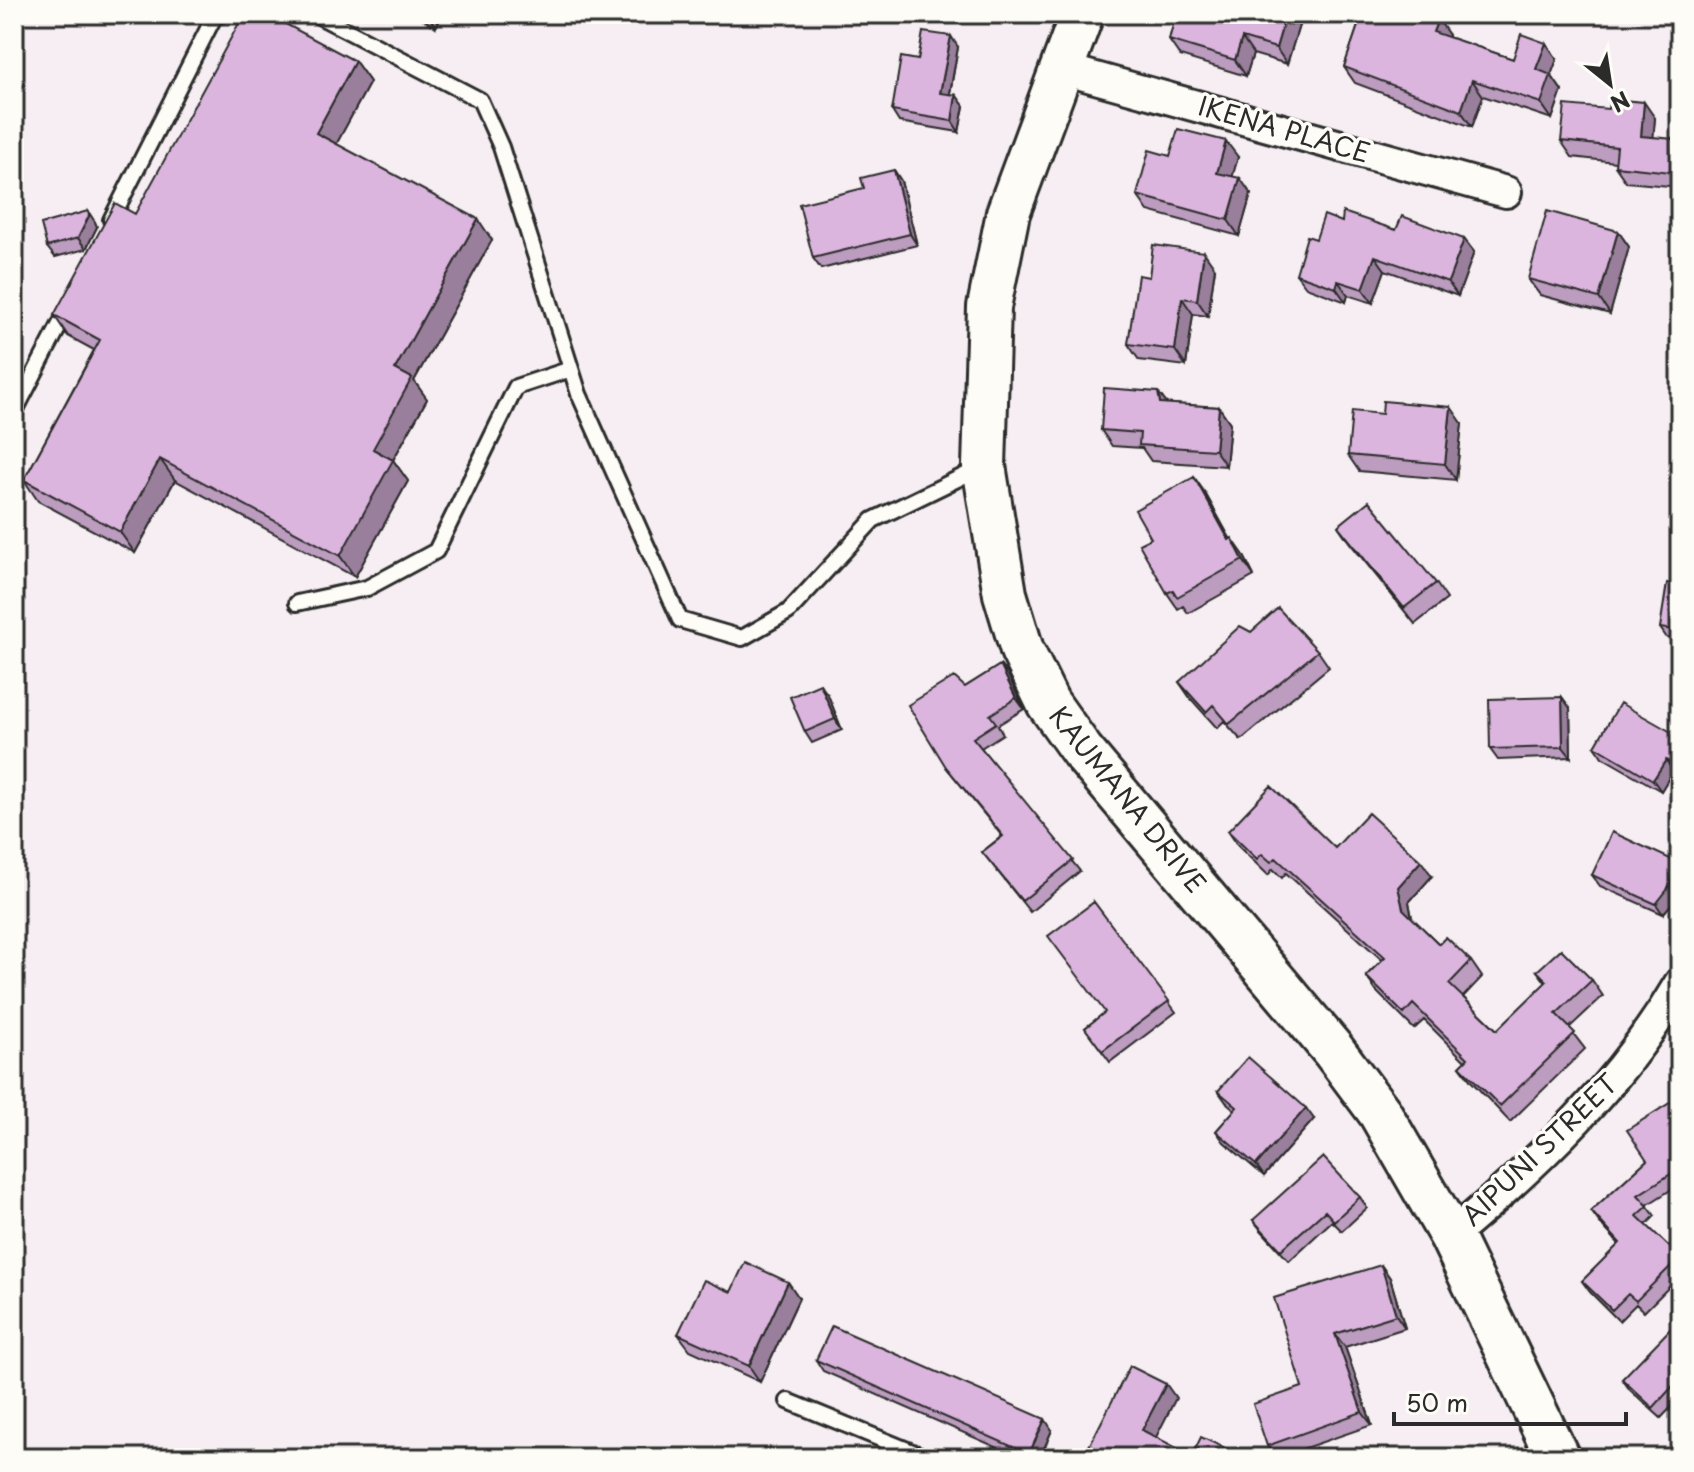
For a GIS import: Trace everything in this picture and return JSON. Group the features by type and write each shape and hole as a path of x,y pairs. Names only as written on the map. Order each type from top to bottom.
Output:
{"street":[{"name":"KAUMANA DRIVE","path":"1082,14 1008,213 989,307 984,466 1005,594 1022,650 1048,703 1082,751 1371,1100 1417,1173 1451,1236 1558,1458"},
{"name":"IKENA PLACE","path":"1063,69 1506,192"},
{"name":"AIPUNI STREET","path":"1451,1236 1511,1185 1591,1104 1619,1073 1680,983"}],"lane":[{"path":"106,232 214,17 221,14"},
{"path":"315,14 480,100 501,147 571,369 680,620 742,638 788,612 873,520 984,466"},
{"path":"14,413 80,286"},
{"path":"297,603 367,588 436,551 516,387 571,369"},
{"path":"788,1401 927,1458"}],"building":[{"path":"244,14 267,14 355,61 316,133 478,219 395,369 412,378 373,449 393,460 340,556 160,459 120,532 24,480 100,340 54,315 115,203 135,214"},
{"path":"1176,14 1286,14 1276,48 1242,38 1235,60 1169,40"},
{"path":"1362,14 1423,14 1438,19 1433,32 1513,59 1521,34 1546,43 1536,69 1551,75 1541,103 1472,80 1461,111 1344,67"},
{"path":"923,32 951,36 940,93 956,95 952,121 892,111 901,57 918,60"},
{"path":"1610,99 1644,102 1641,136 1674,139 1671,172 1615,166 1617,147 1561,141 1565,105 1608,109"},
{"path":"1178,129 1226,141 1217,173 1240,178 1228,220 1137,195 1149,150 1170,156"},
{"path":"894,170 910,234 813,258 799,204 864,188 861,178"},
{"path":"88,211 89,216 78,238 47,247 41,224"},
{"path":"1547,211 1618,231 1599,298 1528,279"},
{"path":"1343,212 1396,230 1402,216 1464,239 1448,282 1375,256 1363,289 1338,281 1336,288 1296,274 1307,236 1316,239 1324,215 1342,222"},
{"path":"1153,245 1204,252 1197,300 1182,298 1175,350 1128,344 1138,275 1149,277"},
{"path":"1104,388 1158,392 1160,403 1219,407 1215,450 1139,445 1140,433 1101,430"},
{"path":"1383,401 1451,407 1445,464 1348,455 1352,411 1382,414"},
{"path":"1194,477 1243,560 1177,597 1173,590 1167,593 1139,544 1151,538 1135,510"},
{"path":"1369,501 1436,583 1404,608 1338,526"},
{"path":"1667,583 1680,585 1680,631 1660,628"},
{"path":"1278,608 1318,651 1229,724 1213,705 1206,712 1179,682 1240,626 1251,632"},
{"path":"1000,665 1016,698 990,715 996,723 973,738 1073,860 1022,901 982,852 1003,836 946,767 908,705 954,677 965,687"},
{"path":"820,684 835,719 805,732 790,697"},
{"path":"1562,697 1563,747 1490,749 1489,699"},
{"path":"1620,703 1680,737 1680,768 1666,760 1653,780 1595,746"},
{"path":"1271,786 1335,848 1368,813 1421,861 1398,887 1403,909 1439,944 1446,937 1471,961 1449,984 1497,1030 1547,981 1537,971 1561,949 1592,980 1556,1014 1575,1033 1500,1106 1460,1066 1468,1058 1413,1004 1404,1014 1366,976 1385,957 1276,858 1271,862 1262,854 1257,859 1228,831"},
{"path":"1612,832 1679,863 1667,890 1656,904 1592,875"},
{"path":"1094,902 1169,1001 1102,1051 1085,1028 1105,1012 1048,936"},
{"path":"1248,1057 1306,1108 1256,1165 1216,1131 1237,1107 1218,1091"},
{"path":"1676,1099 1680,1106 1680,1168 1638,1195 1648,1206 1637,1216 1680,1257 1636,1301 1628,1294 1612,1310 1582,1281 1620,1243 1591,1211 1647,1160 1627,1130"},
{"path":"1323,1157 1360,1197 1334,1221 1325,1211 1281,1250 1253,1220"},
{"path":"745,1262 788,1282 749,1366 678,1334 704,1280 731,1292"},
{"path":"1381,1265 1396,1315 1335,1334 1362,1412 1267,1446 1253,1404 1302,1387 1274,1298"},
{"path":"1678,1321 1680,1393 1673,1386 1653,1408 1622,1379"},
{"path":"832,1326 1045,1419 1029,1454 816,1360"},
{"path":"1130,1366 1166,1384 1142,1430 1192,1456 1201,1437 1247,1458 1083,1458"}]}
